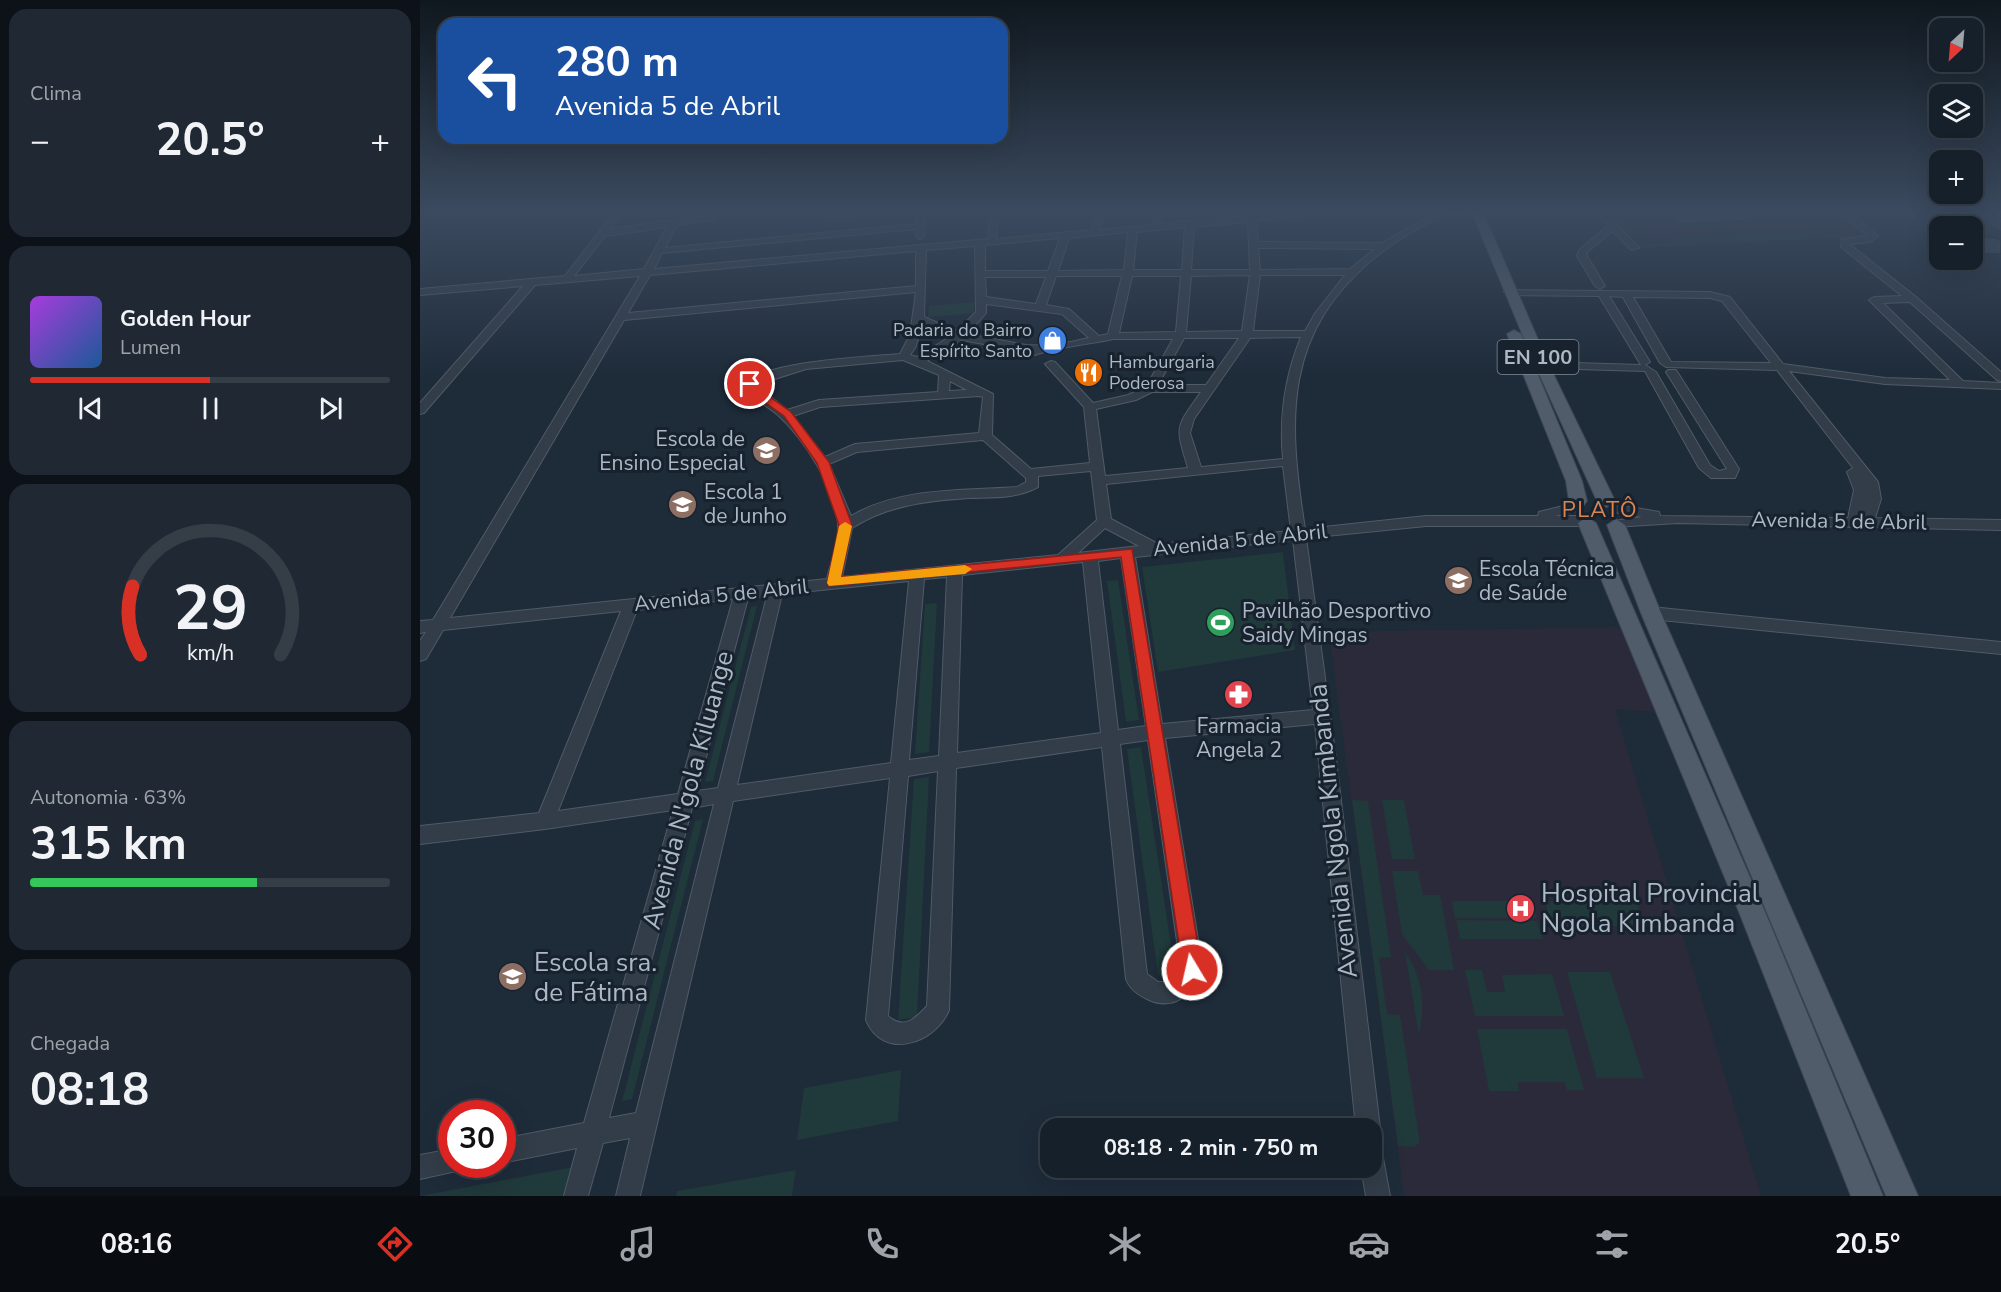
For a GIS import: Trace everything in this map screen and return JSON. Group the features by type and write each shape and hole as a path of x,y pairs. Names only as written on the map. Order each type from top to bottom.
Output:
{"main road":[{"name":"EN 100","path":"1487,266 1574,481 1581,513 1644,653 1867,1196"},
{"name":"EN 100","path":"1495,266 1615,515 1651,613 1902,1196"},
{"path":"1587,498 1615,515 1599,527 1581,513 1587,498"},
{"path":"1644,653 1670,653"}],"street":[{"path":"569,275 577,266"},
{"path":"420,655 651,266"},
{"path":"420,290 569,275 697,266"},
{"path":"420,290 707,266"},
{"path":"903,357 910,350 918,318 920,266"},
{"path":"919,361 959,336 981,313 980,266"},
{"path":"1040,307 1055,266"},
{"path":"1113,336 1129,266"},
{"path":"1150,389 1181,334 1186,266"},
{"path":"1196,472 1184,433 1188,419 1247,334 1255,266"},
{"name":"Avenida Ngola Kimbanda","path":"1359,266 1331,294 1307,334 1296,366 1286,414 1289,462 1322,716 1348,976 1367,1118"},
{"path":"1587,266 1705,468 1716,475 1730,475 1733,469 1627,296"},
{"path":"1870,266 1912,299 2001,378"},
{"path":"980,274 1351,272"},
{"path":"420,410 532,281"},
{"path":"620,317 919,289"},
{"path":"1510,294 1602,292 1627,296 1718,298 1780,369 1870,482 1874,499 1861,521"},
{"path":"1912,299 1874,300 1962,386"},
{"path":"982,300 1065,311 1095,338"},
{"path":"918,318 959,336 1026,348 1067,346 1095,338 1113,336 1307,334"},
{"path":"1052,364 1067,346"},
{"path":"1026,348 1041,355 1052,364 1090,407 1104,521"},
{"path":"834,583 846,525 823,462 787,414 751,388 750,384 805,366 903,357 919,361 988,396 990,402 984,429 986,436 1029,473 1032,484 1020,491 892,502 860,514 846,525"},
{"path":"1542,365 1646,367 1660,375 1670,368 1780,369 1885,381 2001,386"},
{"path":"943,395 945,374"},
{"path":"1090,407 1131,398 1150,389 1210,388"},
{"path":"787,414 819,404 981,392"},
{"path":"823,462 855,448 986,436"},
{"path":"1100,482 1289,462"},
{"path":"1029,473 1098,466"},
{"name":"Avenida 5 de Abril","path":"420,627 1426,521 1524,520 1581,513"},
{"name":"Avenida 5 de Abril","path":"1615,515 1678,519 2001,525"},
{"path":"1104,521 1155,549"},
{"path":"1063,558 1104,521"},
{"path":"1090,555 1137,980 1149,992 1168,994 1186,985 1192,970 1127,552"},
{"path":"917,574 877,1020 888,1032 907,1035 924,1027 938,1010 955,570"},
{"name":"Avenida N'gola Kiluange","path":"628,1196 776,589"},
{"name":"Avenida N'gola Kiluange","path":"576,1196 742,593"},
{"path":"545,821 632,604"},
{"path":"1651,613 2001,648"},
{"path":"420,835 545,821 1155,732 1322,716"},
{"path":"516,1148 646,1123"},
{"path":"420,1167 438,1164"},
{"path":"1374,1178 1376,1196"}],"shaded area":[{"name":"Hospital Provincial Ngola Kimbanda","path":"1620,627 1657,712 1615,709 1761,1196 1404,1196 1329,632"}],"green space":[{"path":"974,302 974,313 928,317 929,306"},
{"name":"Pavilhão Desportivo Saidy Mingas","path":"1283,552 1295,650 1158,672 1142,567"},
{"path":"1118,580 1139,720 1126,722 1107,581"},
{"path":"937,603 929,752 915,754 925,604"},
{"path":"757,606 713,781 705,782 751,607"},
{"path":"1141,747 1175,972 1158,975 1127,749"},
{"path":"929,777 917,1017 898,1020 914,779"},
{"path":"1352,800 1368,801 1391,957 1379,958 1387,1014 1400,1015 1419,1137 1419,1143 1414,1147 1398,1146"},
{"path":"1382,800 1404,800 1415,859 1392,859"},
{"path":"703,819 632,1099 622,1101 695,821"},
{"path":"1392,871 1418,871 1423,895 1440,895 1454,970 1429,970 1402,934"},
{"path":"1452,901 1532,901 1537,918 1455,918"},
{"path":"1545,901 1637,902 1645,926 1551,926"},
{"path":"1456,920 1537,921 1543,939 1460,939"},
{"path":"1405,952 1416,972 1421,992 1422,1014 1419,1036"},
{"path":"1465,970 1482,970 1487,992 1505,992 1502,975 1552,974 1564,1016 1475,1016"},
{"path":"1567,972 1610,972 1644,1078 1597,1078"},
{"path":"1477,1029 1567,1029 1584,1090 1567,1090 1565,1082 1518,1082 1519,1091 1489,1091"},
{"path":"901,1070 898,1121 797,1140 804,1088"},
{"path":"584,1165 576,1196 420,1196 516,1178"},
{"path":"796,1170 792,1196 676,1196 677,1191"}],"building":[{"name":"Hamburgaria Poderosa","path":"1090,365 1100,373 1087,379 1076,370"}],"slow traffic":[{"path":"845,526 834,583 965,569"}],"place":[{"name":"Padaria do Bairro Espírito Santo","path":"1053,340"},
{"name":"Hamburgaria Poderosa","path":"1088,372"},
{"name":"Escola de Ensino Especial","path":"766,451"},
{"name":"Escola 1 de Junho","path":"683,504"},
{"name":"Escola Técnica de Saúde","path":"1458,581"},
{"name":"Pavilhão Desportivo Saidy Mingas","path":"1221,623"},
{"name":"Farmacia Angela 2","path":"1239,695"},
{"name":"Hospital Provincial Ngola Kimbanda","path":"1520,908"},
{"name":"Escola sra. de Fátima","path":"513,977"}],"district":[{"name":"PLATÔ","path":"1600,510"}],"route":[{"path":"750,384 751,388 787,414 823,462 841,506 846,525 834,583 1127,552 1192,970"}]}
